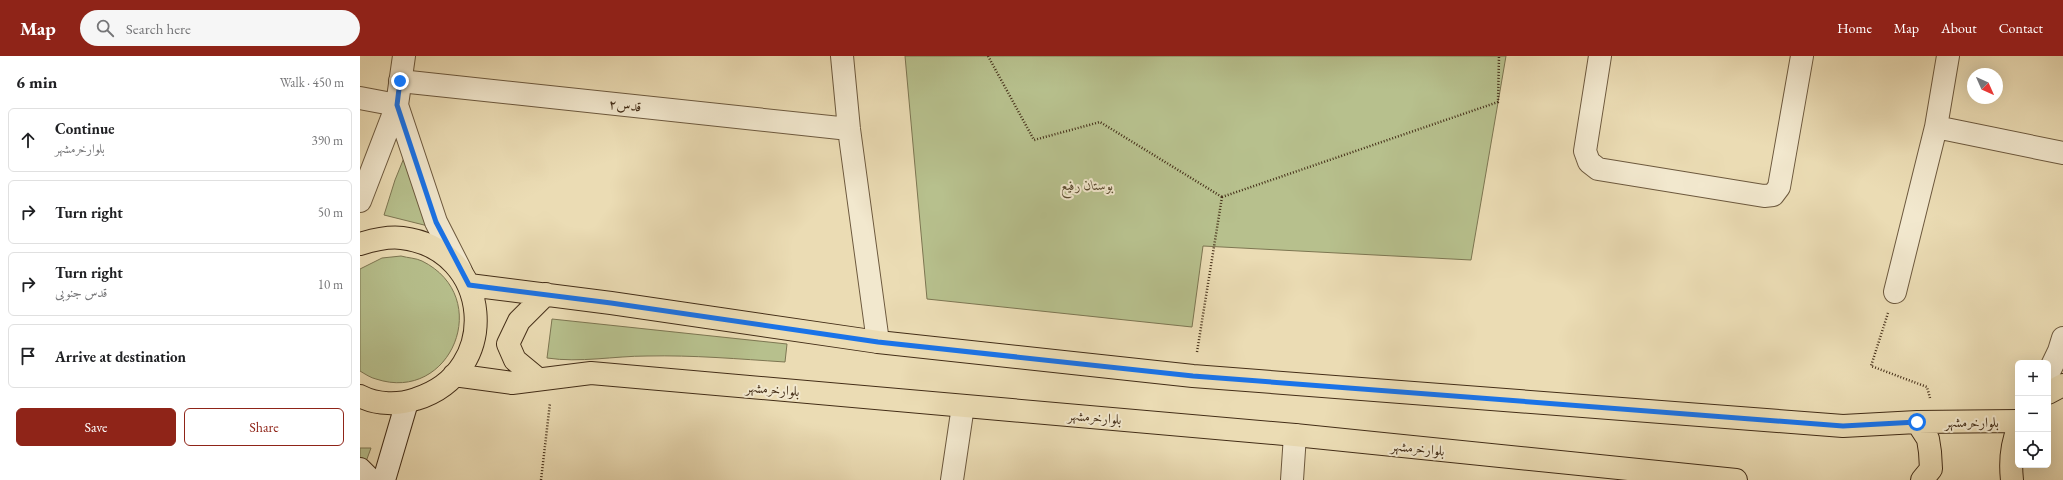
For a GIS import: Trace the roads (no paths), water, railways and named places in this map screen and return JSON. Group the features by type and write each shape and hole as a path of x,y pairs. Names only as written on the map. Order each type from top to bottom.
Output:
{"main road":[{"path":"360,244 379,238 401,238 422,242 441,252 457,267 469,285 476,306 476,328 472,349 461,368 447,384 428,396 408,402 386,403 360,396"},
{"name":"بلوارخرمشهر","path":"469,285 546,294 878,342 1193,376 1843,426 1927,422 2015,422"},
{"path":"545,378 515,360 508,344 519,321 546,294"},
{"name":"بلوارخرمشهر","path":"454,375 512,383 590,373 1295,435 1736,480"},
{"path":"2051,391 2063,385"},
{"path":"1922,480 1931,469 1927,422"},
{"path":"2012,480 2010,464 2012,449 2017,432"}],"street":[{"path":"360,201 397,105 404,56"},
{"path":"842,56 849,129 878,342"},
{"path":"1600,56 1585,151 1589,162 1598,169 1764,196 1773,195 1779,187 1802,56"},
{"path":"1895,292 1936,127 1948,56"},
{"name":"قدس۲","path":"400,81 849,129"},
{"path":"360,98 397,105"},
{"path":"397,105 436,222 469,285"},
{"path":"1936,127 2063,153"},
{"path":"2051,368 2063,338"},
{"path":"384,480 408,402"},
{"path":"952,480 963,406"},
{"path":"1292,480 1295,435"},
{"path":"360,469 371,480"}],"park label":[{"name":"بوستان رفیع","path":"1087,185"}]}
